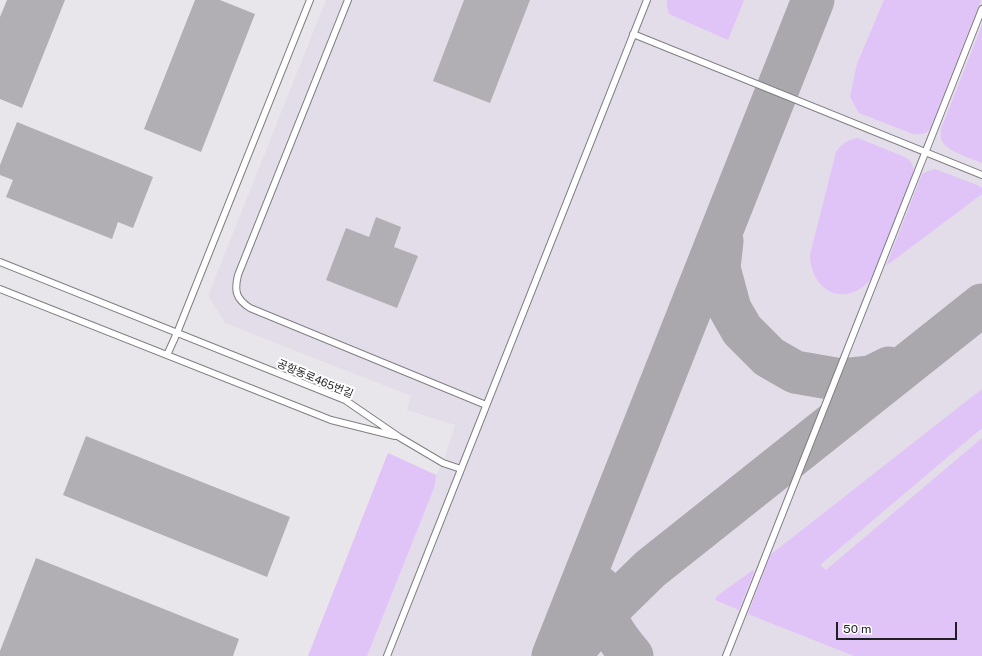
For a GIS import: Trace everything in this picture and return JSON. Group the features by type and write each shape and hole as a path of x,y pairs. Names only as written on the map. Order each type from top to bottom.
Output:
{"lane":[{"path":"167,355 310,0"},
{"path":"348,0 238,275 236,284 237,293 241,302 250,308 486,405"},
{"path":"387,656 647,0"},
{"path":"726,656 982,9"},
{"path":"633,34 982,175"},
{"name":"공항동로465번길","path":"0,262 345,400 399,437"},
{"path":"0,289 331,420 399,437 444,463 461,470"}],"shaded area":[{"path":"326,0 982,0 982,656 308,656 388,453 436,475 443,463 455,425 407,410 411,396 225,323 208,296"},
{"path":"667,0 744,0 728,40 669,14"},
{"path":"884,0 981,0 930,129 923,134 913,134 859,113 850,97 857,64"},
{"path":"982,25 982,163 960,154 945,145 941,138 941,129"},
{"path":"858,138 907,158 913,166 913,176 873,276 857,291 845,294 836,294 822,286 817,279 813,272 810,255 836,152 846,142"},
{"path":"935,169 977,185 982,188 982,194 886,266 922,174"},
{"path":"982,389 982,428 820,565 826,570 982,438 982,656 854,656 748,614 770,555"},
{"path":"388,453 436,475 434,488 367,656 308,656"},
{"path":"753,570 754,572 739,610 715,600 717,596"}],"building":[{"path":"7,0 65,0 22,108 0,99 0,17"},
{"path":"195,0 220,0 255,14 201,152 144,129"},
{"path":"464,0 530,0 490,103 433,81"},
{"path":"17,122 153,177 133,228 118,222 112,239 6,197 13,180 0,175 0,165"},
{"path":"376,217 401,227 394,247 418,256 397,308 326,280 346,228 369,237"},
{"path":"86,436 290,517 267,577 63,495"},
{"path":"36,558 239,639 233,656 0,656 0,651"}],"taxiway":[{"path":"553,656 813,0"},
{"path":"722,241 719,268 730,309 742,330 769,357 795,372 841,380 871,377 889,368"},
{"path":"569,656 604,614 650,569 982,305"},
{"path":"599,587 600,597 606,616 619,640 632,656"}]}
